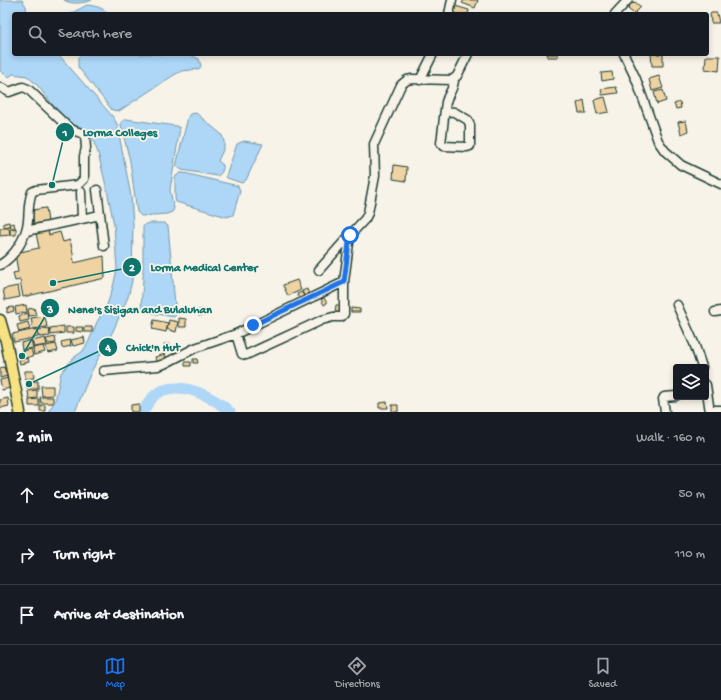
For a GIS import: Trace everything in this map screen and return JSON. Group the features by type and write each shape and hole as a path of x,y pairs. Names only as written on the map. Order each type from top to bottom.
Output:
{"main road":[{"path":"0,320 6,341 20,412"}],"street":[{"path":"449,12 452,0"},
{"path":"617,12 628,0"},
{"path":"420,80 432,56"},
{"path":"319,270 367,217 375,176 374,144 401,85 408,80 448,81 454,79 467,56"},
{"path":"625,56 636,79 658,142 665,151 681,165 721,184"},
{"path":"445,111 454,112 470,122 470,146 441,145 445,111 447,101 454,87 454,79"},
{"path":"0,87 9,92 22,87 28,89 70,129 85,136 86,141 84,156 84,180 78,184 36,190 32,192 29,201 26,231 17,248 8,260 0,265"},
{"path":"444,123 454,112"},
{"path":"97,190 104,246"},
{"path":"81,192 82,219"},
{"path":"26,231 100,215"},
{"path":"236,334 242,354 246,355 322,320 333,317 341,317 344,314 344,282 350,235"},
{"path":"104,371 158,366 195,348 236,334 344,282"},
{"path":"677,305 694,343 701,364"},
{"path":"665,412 664,397 673,396"},
{"path":"708,400 710,411 721,410"}],"water":[{"path":"0,0 22,0 26,6 27,12 12,12 12,56 60,56 113,117 117,124 131,196 133,224 132,281 128,297 113,331 91,372 75,412 48,412 55,401 61,373 73,358 82,352 88,343 97,322 107,305 113,287 117,269 114,225 107,190 98,153 93,140 87,134 65,121 38,86 27,76 13,74 9,77 0,71"},
{"path":"64,0 92,0 70,3"},
{"path":"87,5 96,6 106,12 74,12"},
{"path":"80,56 193,56 199,59 201,66 199,69 182,71 174,75 119,111 112,110 78,67 78,58"},
{"path":"196,113 221,134 224,141 224,148 218,161 223,165 223,168 221,173 217,176 182,170 176,166 188,117 190,114"},
{"path":"126,119 176,126 180,128 170,190 174,209 172,212 167,214 141,216 137,212 130,161 121,126 121,122"},
{"path":"244,141 263,144 246,180 242,183 227,178 226,176 237,144"},
{"path":"180,173 238,186 240,191 233,215 227,217 176,202 175,177"},
{"path":"164,223 168,226 176,315 174,317 146,312 141,309 143,280 143,227 145,224"}],"building":[{"path":"464,0 478,0 475,8 462,3"},
{"path":"631,1 633,4 635,2 641,7 636,12 632,12 628,9 630,7 627,5"},
{"path":"455,6 469,10 468,12 454,12"},
{"path":"710,13 717,13 719,23 711,23"},
{"path":"547,56 558,56 558,57"},
{"path":"651,56 663,56 663,66 652,66"},
{"path":"706,56 720,56 719,71 705,69"},
{"path":"612,72 613,79 602,81 601,73"},
{"path":"659,76 663,88 652,91 649,79"},
{"path":"616,87 618,93 602,95 601,89"},
{"path":"663,90 666,101 657,104 654,92"},
{"path":"605,97 609,112 597,114 594,100"},
{"path":"584,100 586,113 579,113 577,103"},
{"path":"680,102 681,108 676,109 674,104"},
{"path":"686,121 688,131 681,134 678,122"},
{"path":"394,165 407,167 406,181 393,179"},
{"path":"46,208 48,222 34,224 32,210"},
{"path":"9,222 10,226 4,227 4,223"},
{"path":"14,223 15,228 11,228 10,224"},
{"path":"0,228 9,228 10,235 0,236"},
{"path":"16,228 16,235 10,235 10,229"},
{"path":"48,230 49,235 60,232 63,242 70,240 74,263 104,256 105,278 23,297 20,280 15,281 13,273 18,272 15,253 39,248 36,233"},
{"path":"297,280 301,290 288,296 283,285"},
{"path":"18,286 20,297 5,300 3,289"},
{"path":"307,289 310,297 305,298 302,291"},
{"path":"302,292 305,299 300,301 297,294"},
{"path":"324,298 327,303 324,305 321,299"},
{"path":"26,305 27,312 16,314 15,307"},
{"path":"336,305 343,305 343,313 335,312"},
{"path":"13,307 14,311 7,313 7,308"},
{"path":"34,308 36,315 29,316 28,309"},
{"path":"351,308 360,309 360,312 351,312"},
{"path":"202,309 204,314 199,316 197,311"},
{"path":"28,313 29,320 20,322 19,316"},
{"path":"45,316 47,327 33,329 31,318"},
{"path":"179,318 186,319 186,327 179,327"},
{"path":"154,320 168,323 166,332 152,329"},
{"path":"169,320 178,322 176,332 167,329"},
{"path":"28,322 30,329 19,332 17,325"},
{"path":"64,326 64,333 51,335 50,328"},
{"path":"66,327 74,327 74,333 66,333"},
{"path":"76,327 83,327 82,332 76,331"},
{"path":"84,327 92,327 92,332 84,332"},
{"path":"49,328 50,336 39,337 38,330"},
{"path":"37,329 38,337 14,342 12,334"},
{"path":"55,337 56,343 48,344 46,339"},
{"path":"84,337 85,343 73,346 71,340"},
{"path":"45,338 47,345 34,347 32,341"},
{"path":"31,340 33,348 22,350 21,343"},
{"path":"70,340 71,346 62,348 61,342"},
{"path":"56,344 58,351 48,353 46,346"},
{"path":"164,344 169,344 169,351 165,351"},
{"path":"43,346 45,352 34,355 33,348"},
{"path":"31,349 33,356 21,359 19,352"},
{"path":"165,354 167,361 157,364 155,357"},
{"path":"28,358 29,362 20,364 19,360"},
{"path":"193,359 197,359 198,363 193,363"},
{"path":"185,362 191,362 191,366 185,366"},
{"path":"4,367 7,376 0,378 0,368"},
{"path":"25,371 33,371 34,378 25,379"},
{"path":"8,378 10,388 2,390 0,380"},
{"path":"38,381 38,389 27,389 27,382"},
{"path":"41,386 53,386 53,395 42,396"},
{"path":"37,390 37,398 29,399 28,391"},
{"path":"40,397 53,397 53,403 41,403"},
{"path":"8,398 9,406 0,408 0,400"},
{"path":"39,399 39,406 29,406 29,400"},
{"path":"387,402 388,408 379,408 379,403"},
{"path":"139,404 139,412 131,412 131,405"},
{"path":"40,405 45,405 45,411 40,411"},
{"path":"392,405 398,405 398,412 392,412"}],"waterway":[{"path":"143,412 149,402 160,391 172,388 181,388 199,393 216,401 230,412"}],"place":[{"name":"Lorma Colleges","path":"52,185"},
{"name":"Lorma Medical Center","path":"53,283"},
{"name":"Nene's Sisigan and Bulaluhan","path":"22,356"},
{"name":"Chick'n Hut","path":"29,384"}],"route":[{"path":"253,325 344,282 350,235"}]}
